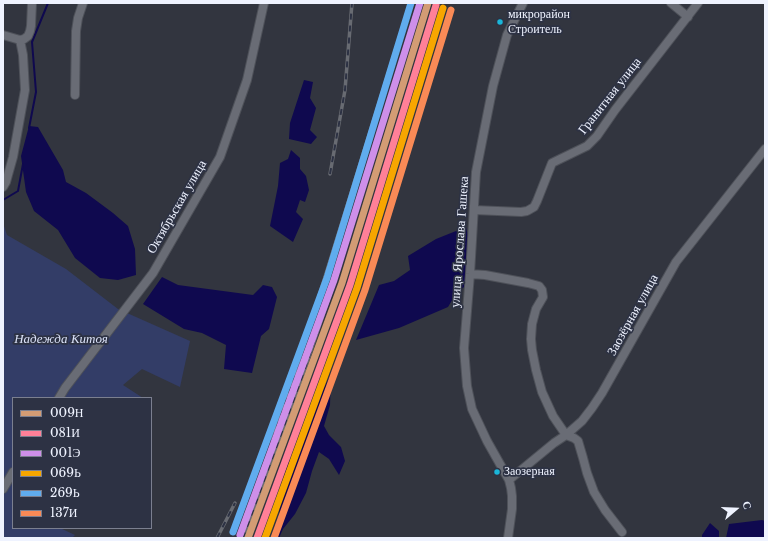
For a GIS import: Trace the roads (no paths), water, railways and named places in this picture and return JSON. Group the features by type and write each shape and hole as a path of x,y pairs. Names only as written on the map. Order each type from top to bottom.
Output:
{"street":[{"path":"3,35 20,40 28,36 31,26 32,3"},
{"path":"75,95 76,31 78,18 83,3"},
{"name":"Октябрьская улица","path":"60,397 153,273 220,157 247,80 264,3"},
{"name":"улица Ярослава Гашека","path":"509,480 487,441 472,409 467,386 464,348 476,172 493,86 506,35 523,3"},
{"path":"671,3 688,17"},
{"name":"Гранитная улица","path":"474,210 520,212 527,211 534,207 538,201 552,163 587,146 597,136 615,110 698,3"},
{"path":"3,187 14,157 25,90 23,55 20,40"},
{"name":"Заозёрная улица","path":"509,480 582,421 602,393 676,262 765,149"},
{"path":"470,274 485,275 528,283 539,286 542,290 543,297 536,309 532,324 531,339 536,370 542,392 553,416 566,435 578,441 584,458 587,474 594,492 604,510 622,532"},
{"path":"3,489 12,474"},
{"path":"508,538 512,509 512,488 509,480"}],"waterway":[{"path":"29,128 36,92 32,42 48,3"},
{"path":"3,200 18,191 23,164"}],"railway":[{"path":"330,174 345,90 352,3"},
{"path":"273,438 285,404 410,3"},
{"path":"243,538 301,380 334,283 420,3"},
{"path":"217,538 235,503"}],"place":[{"name":"микрорайон Строитель","path":"500,22"},
{"name":"Заозерная","path":"497,472"}],"park label":[{"name":"Надежда Китоя","path":"61,339"}]}
